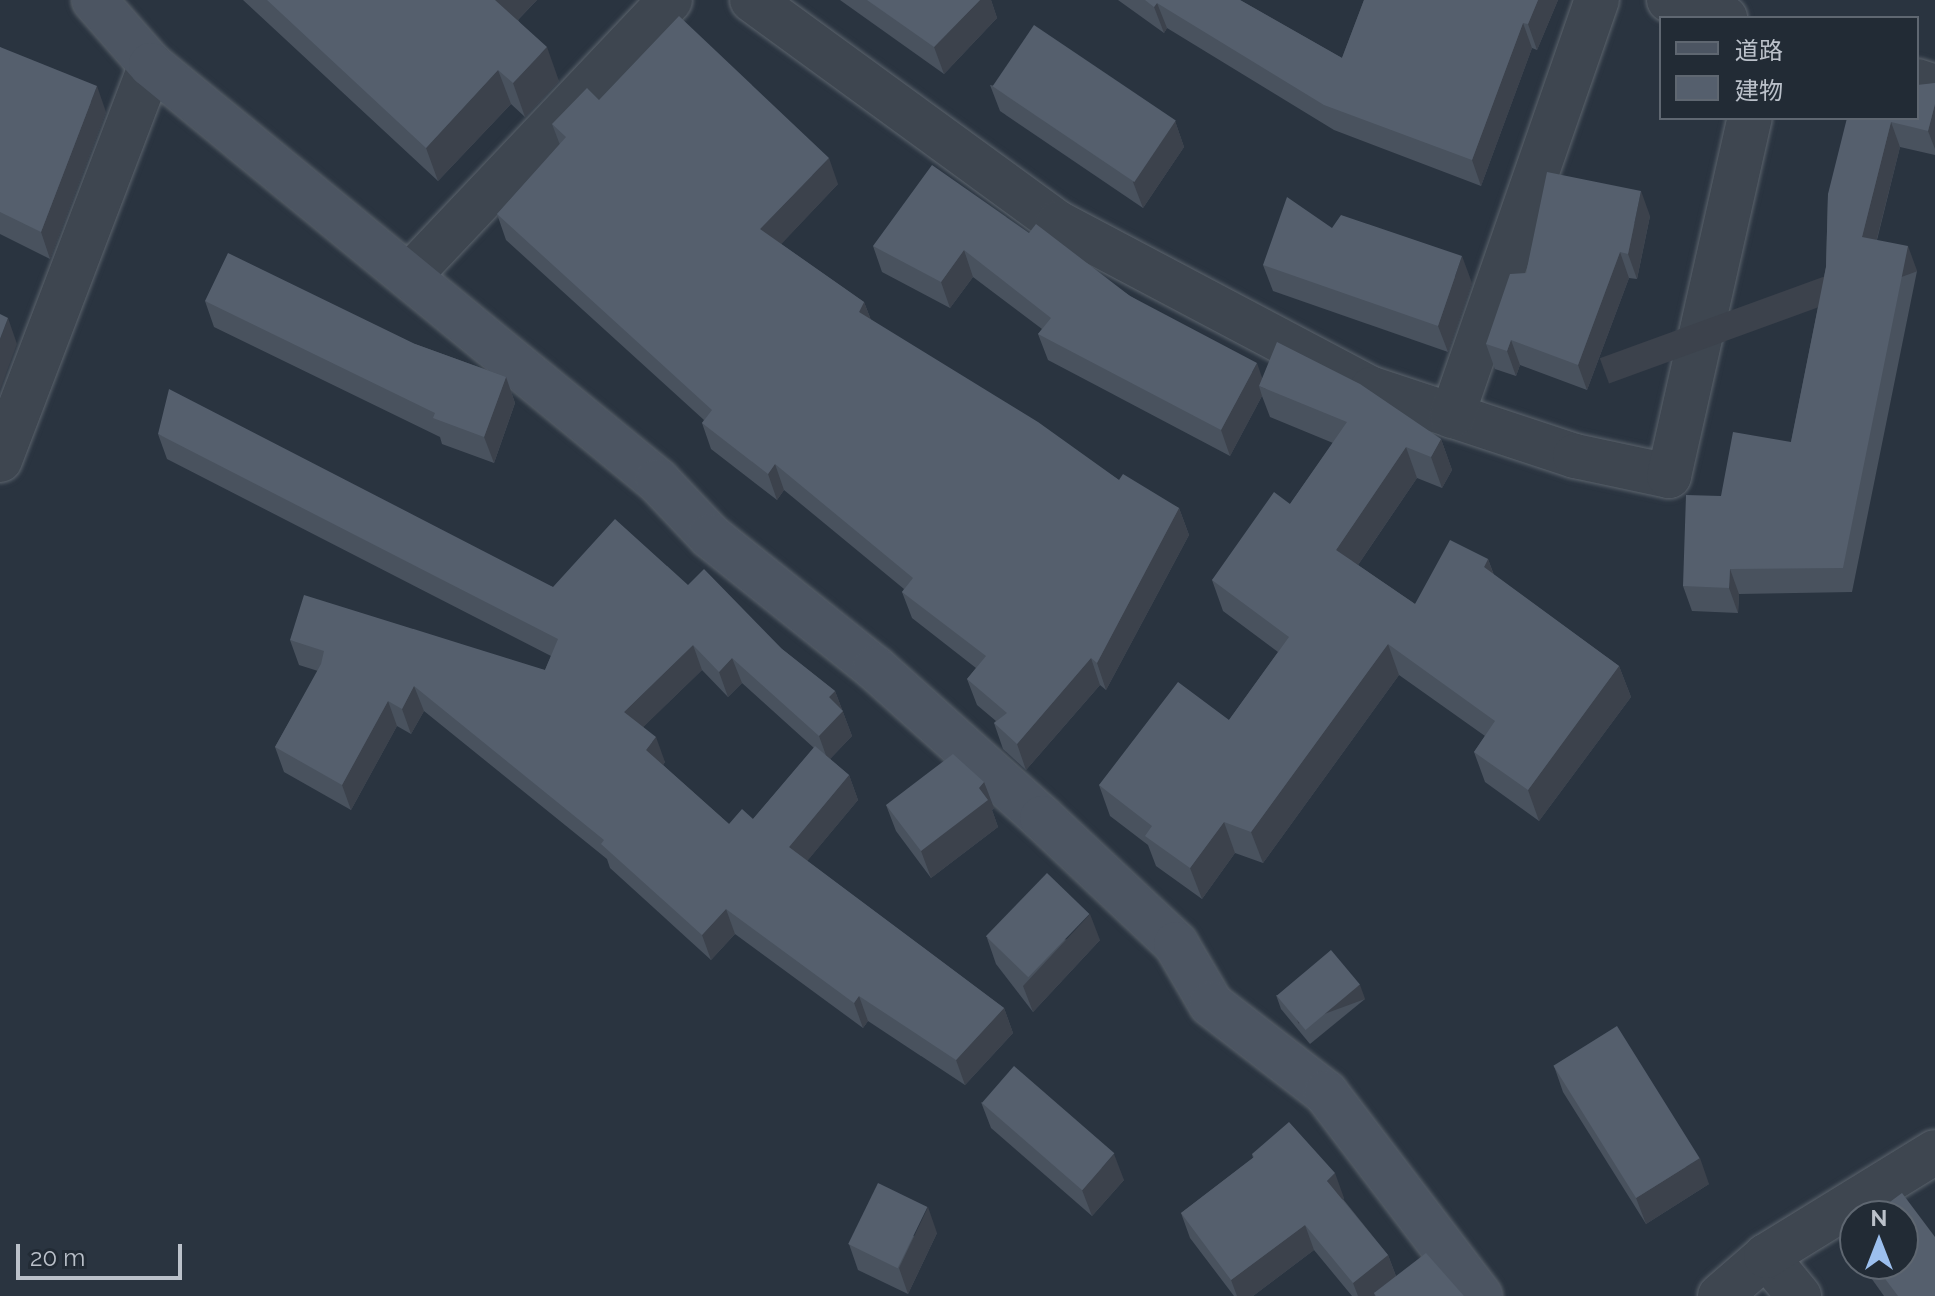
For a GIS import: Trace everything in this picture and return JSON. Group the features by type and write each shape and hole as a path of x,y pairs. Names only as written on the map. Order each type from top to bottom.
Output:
{"street":[{"path":"94,0 151,65 411,274 658,481 710,536 875,668 1176,944 1211,1004 1326,1093 1480,1296"},
{"path":"411,274 670,0"},
{"path":"752,0 1058,223 1372,389 1575,456 1669,476 1750,120"},
{"path":"1452,416 1597,0"},
{"path":"1669,0 1719,16"},
{"path":"0,460 151,65"},
{"path":"1720,1296 1766,1256 1928,1169"},
{"path":"1766,1256 1799,1296"}],"building":[{"path":"267,0 495,0 547,47 513,83 498,70 426,148"},
{"path":"867,0 980,0 934,47"},
{"path":"1145,0 1240,0 1342,58 1364,0 1538,0 1528,24 1523,23 1472,160 1324,105 1157,3 1154,7"},
{"path":"679,16 829,158 760,229 864,302 859,312 1038,422 1119,480 1123,474 1179,508 1097,663 1091,658 1017,744 994,723 1007,713 967,679 986,656 902,592 913,578 775,464 768,474 702,423 712,410 497,214 566,137 552,124 587,88 599,100"},
{"path":"1034,25 1176,121 1134,182 993,86"},
{"path":"0,47 97,86 41,232 0,212"},
{"path":"1935,83 1935,104 1928,131 1891,122 1862,237 1908,246 1843,568 1730,569 1729,588 1683,586 1686,495 1721,496 1733,432 1791,442 1826,267 1828,194 1846,120 1919,120 1919,85"},
{"path":"932,165 1029,233 1036,224 1130,296 1257,363 1221,430 1038,334 1051,318 964,250 941,282 873,246"},
{"path":"1547,172 1641,191 1628,254 1620,252 1578,365 1511,340 1507,351 1486,344 1510,274 1526,273"},
{"path":"1287,197 1332,228 1341,215 1462,256 1438,326 1263,265"},
{"path":"228,253 415,344 506,377 484,437 433,418 435,413 205,301"},
{"path":"0,314 8,318 0,339"},
{"path":"1277,342 1360,384 1441,439 1431,457 1406,447 1336,550 1415,604 1450,540 1488,559 1484,567 1619,666 1528,790 1474,752 1495,721 1388,644 1251,832 1224,822 1190,868 1145,836 1152,826 1099,785 1178,682 1229,720 1289,637 1212,580 1274,492 1290,504 1347,422 1259,386"},
{"path":"169,389 553,587 615,519 688,585 704,569 782,649 835,691 829,697 843,711 819,736 732,658 719,672 693,645 624,712 656,737 646,750 729,824 742,809 753,819 815,746 849,775 789,847 1004,1008 956,1060 859,996 854,1003 726,909 702,935 601,844 604,840 414,686 402,709 388,701 342,785 275,747 321,664 324,651 290,640 304,595 545,670 558,639 158,434"},
{"path":"953,754 984,782 979,788 988,800 921,851 886,805"},
{"path":"1047,873 1089,914 1028,977 986,936"},
{"path":"1331,950 1360,984 1306,1030 1277,996"},
{"path":"1617,1026 1700,1158 1636,1198 1553,1066"},
{"path":"1014,1066 1114,1153 1082,1190 982,1103"},
{"path":"1289,1122 1335,1173 1327,1181 1388,1255 1353,1283 1305,1225 1231,1280 1181,1213 1254,1157 1252,1154"},
{"path":"878,1183 927,1207 898,1268 848,1244"},
{"path":"1902,1193 1907,1200 1893,1200"},
{"path":"1919,1216 1935,1237 1935,1296 1898,1296 1886,1280 1919,1280"},
{"path":"1426,1253 1464,1296 1376,1296 1374,1293"}]}
